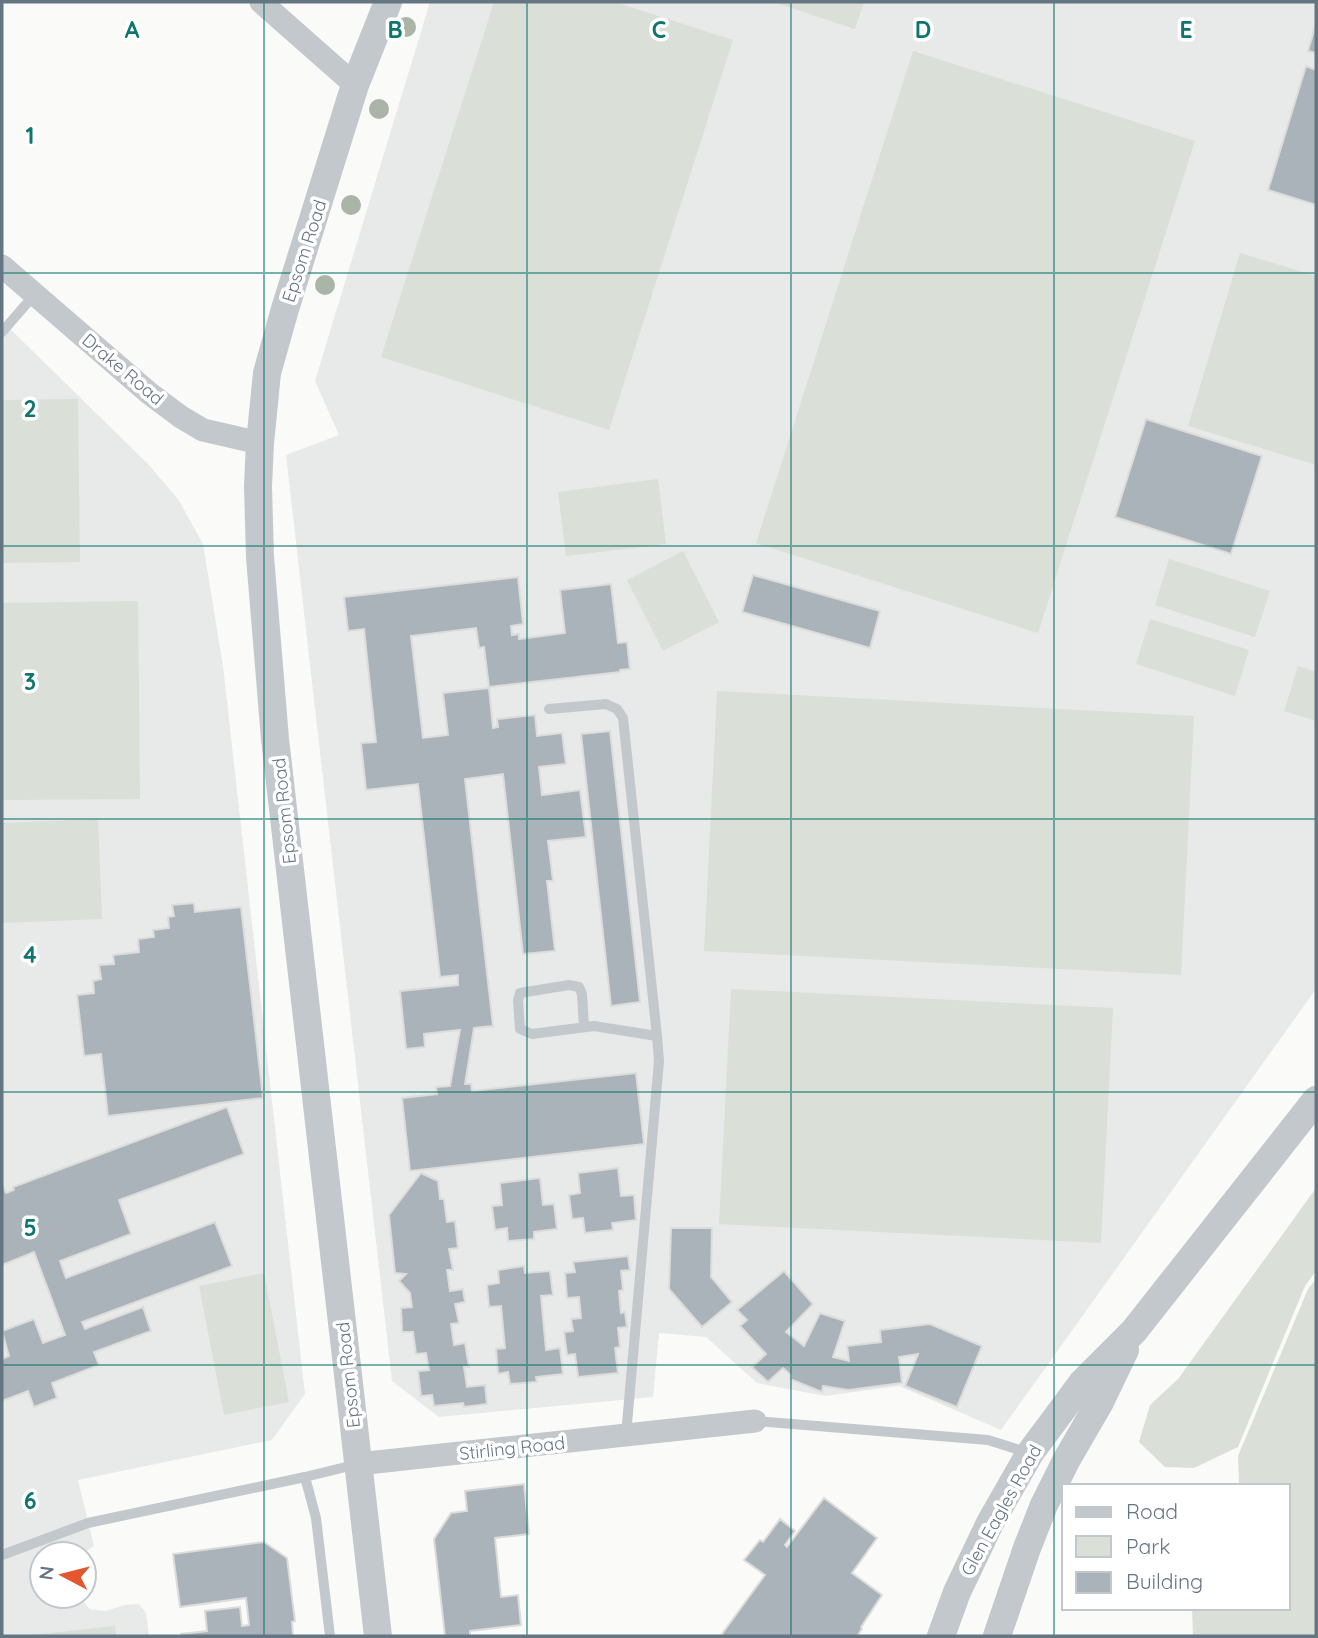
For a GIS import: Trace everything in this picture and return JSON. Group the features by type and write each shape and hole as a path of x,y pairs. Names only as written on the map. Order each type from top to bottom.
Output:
{"street":[{"path":"261,2 355,85"},
{"name":"Epsom Road","path":"378,1636 275,739 260,557 260,443 267,373 285,309 355,85 388,2"},
{"name":"Drake Road","path":"2,266 149,393 181,417 203,430 260,443"},
{"name":"Glen Eagles Road","path":"941,1636 957,1592 990,1523 1030,1453 1082,1383 1134,1331 1316,1100"},
{"name":"Glen Eagles Road","path":"997,1636 1044,1505 1100,1402 1134,1331"},
{"name":"Stirling Road","path":"358,1464 755,1421"}],"lane":[{"path":"2,332 35,294"},
{"path":"549,709 606,704 617,709 623,718 657,1036 658,1074 626,1435"},
{"path":"584,1027 582,994 579,987 569,985 520,993 517,1001 520,1029 525,1032 532,1034 594,1026 657,1036"},
{"name":"Stirling Road","path":"755,1421 988,1440 1030,1453"},
{"name":"Stirling Road","path":"2,1555 88,1523 305,1478 358,1464"},
{"path":"305,1478 316,1518 330,1636"}],"shaded area":[{"path":"430,2 1316,2 1316,989 1001,1430 899,1386 825,1396 757,1383 706,1337 659,1333 653,1397 439,1417 392,1381 286,455 339,435 315,381"},
{"path":"2,321 148,464 178,499 203,544 223,666 305,1394 272,1440 78,1480 93,1540 28,1540 28,1610 106,1611 124,1605 139,1604 146,1613 149,1636 2,1636"}],"green space":[{"path":"494,2 615,2 733,40 609,430 381,357"},
{"path":"773,2 864,2 855,29"},
{"path":"913,51 1195,141 1038,633 756,543"},
{"path":"1240,253 1316,276 1316,465 1188,426"},
{"path":"78,399 80,562 2,563 2,400"},
{"path":"658,479 666,544 566,556 558,492"},
{"path":"683,551 719,622 663,651 627,580"},
{"path":"1169,559 1270,591 1255,637 1155,605"},
{"path":"138,601 140,799 2,800 2,603"},
{"path":"1150,619 1249,650 1235,696 1136,664"},
{"path":"1298,666 1316,672 1316,721 1284,711"},
{"path":"717,691 1194,716 1181,975 704,951"},
{"path":"98,819 102,919 2,923 2,823"},
{"path":"731,989 1113,1008 1101,1243 719,1224"},
{"path":"1316,1188 1316,1271 1305,1286 1238,1447 1194,1468 1165,1467 1139,1442 1150,1405 1178,1379"},
{"path":"264,1273 289,1402 224,1415 199,1286"},
{"path":"1316,1279 1316,1636 1193,1636 1192,1610 1290,1610 1290,1484 1239,1484 1238,1456 1308,1289"},
{"path":"115,1626 116,1636 23,1636"}],"building":[{"path":"1316,23 1316,53 1308,51"},
{"path":"1306,66 1316,70 1316,205 1268,190"},
{"path":"1146,419 1262,456 1231,554 1115,517"},
{"path":"753,575 880,611 870,648 742,612"},
{"path":"518,577 523,624 511,626 512,635 519,634 519,639 565,633 560,590 611,584 618,643 627,642 630,669 489,687 484,647 479,648 476,628 411,636 423,738 448,735 443,693 489,688 493,728 498,727 497,719 535,715 537,736 562,733 566,764 539,767 542,795 580,790 586,837 548,841 553,881 547,881 555,951 523,954 503,774 465,779 493,1026 474,1028 465,1084 471,1084 472,1091 636,1073 644,1144 410,1171 402,1098 437,1094 436,1087 450,1086 460,1030 424,1034 425,1047 406,1049 400,991 458,985 458,975 440,977 418,784 366,790 361,743 376,742 364,629 348,631 344,597"},
{"path":"610,731 640,1002 611,1006 581,734"},
{"path":"194,903 195,912 241,907 263,1098 108,1116 101,1054 84,1056 77,995 94,993 93,981 101,979 99,965 114,964 113,955 139,952 138,939 154,937 153,930 169,928 168,917 174,916 172,905"},
{"path":"227,1107 244,1154 119,1200 131,1234 60,1261 66,1278 215,1222 232,1266 82,1322 85,1329 143,1307 151,1331 94,1352 99,1365 52,1383 57,1398 34,1407 28,1391 2,1401 2,1359 9,1356 2,1331 34,1319 43,1343 65,1335 34,1252 2,1265 2,1183 6,1193 14,1190 13,1187"},
{"path":"618,1168 621,1196 634,1195 636,1220 612,1223 613,1230 585,1233 583,1218 572,1219 569,1195 580,1193 578,1173"},
{"path":"421,1173 438,1181 447,1222 455,1221 458,1248 449,1249 453,1270 447,1270 450,1291 463,1289 465,1302 455,1304 459,1323 451,1324 454,1345 465,1343 469,1367 464,1367 467,1387 485,1385 487,1404 464,1407 463,1403 434,1406 432,1395 421,1396 418,1371 429,1370 426,1353 416,1354 413,1332 402,1332 401,1308 412,1307 410,1293 399,1281 406,1274 395,1273 389,1215"},
{"path":"540,1178 543,1205 554,1204 557,1229 534,1232 534,1239 508,1241 507,1228 495,1230 492,1206 502,1205 500,1183"},
{"path":"671,1228 712,1228 711,1277 732,1302 702,1327 669,1289"},
{"path":"628,1256 630,1270 621,1271 623,1290 619,1291 621,1313 625,1312 627,1327 618,1328 620,1347 615,1348 618,1373 578,1377 575,1354 567,1355 564,1332 573,1331 571,1319 581,1318 579,1297 567,1298 565,1273 575,1272 573,1262"},
{"path":"524,1266 525,1273 550,1271 553,1295 541,1296 546,1350 560,1348 563,1374 536,1377 537,1382 510,1384 508,1372 498,1374 496,1349 505,1348 501,1306 489,1307 487,1285 499,1283 498,1270"},
{"path":"784,1271 813,1304 786,1332 804,1346 820,1313 845,1321 833,1357 849,1361 847,1346 881,1342 880,1330 930,1324 982,1346 957,1407 905,1386 918,1354 899,1357 902,1383 848,1390 823,1386 822,1392 790,1379 791,1375 783,1368 768,1382 752,1367 766,1354 740,1326 747,1320 737,1310"},
{"path":"524,1484 529,1534 495,1538 501,1597 518,1595 521,1625 470,1631 470,1636 445,1636 434,1539 451,1513 467,1511 465,1491"},
{"path":"824,1498 877,1538 852,1573 882,1595 857,1636 722,1634 765,1575 744,1560 760,1540 763,1542 780,1519 795,1531 785,1545 787,1547"},
{"path":"264,1542 287,1558 295,1621 292,1622 293,1636 181,1636 207,1631 205,1611 240,1607 242,1626 249,1625 246,1598 180,1607 173,1554"}]}
